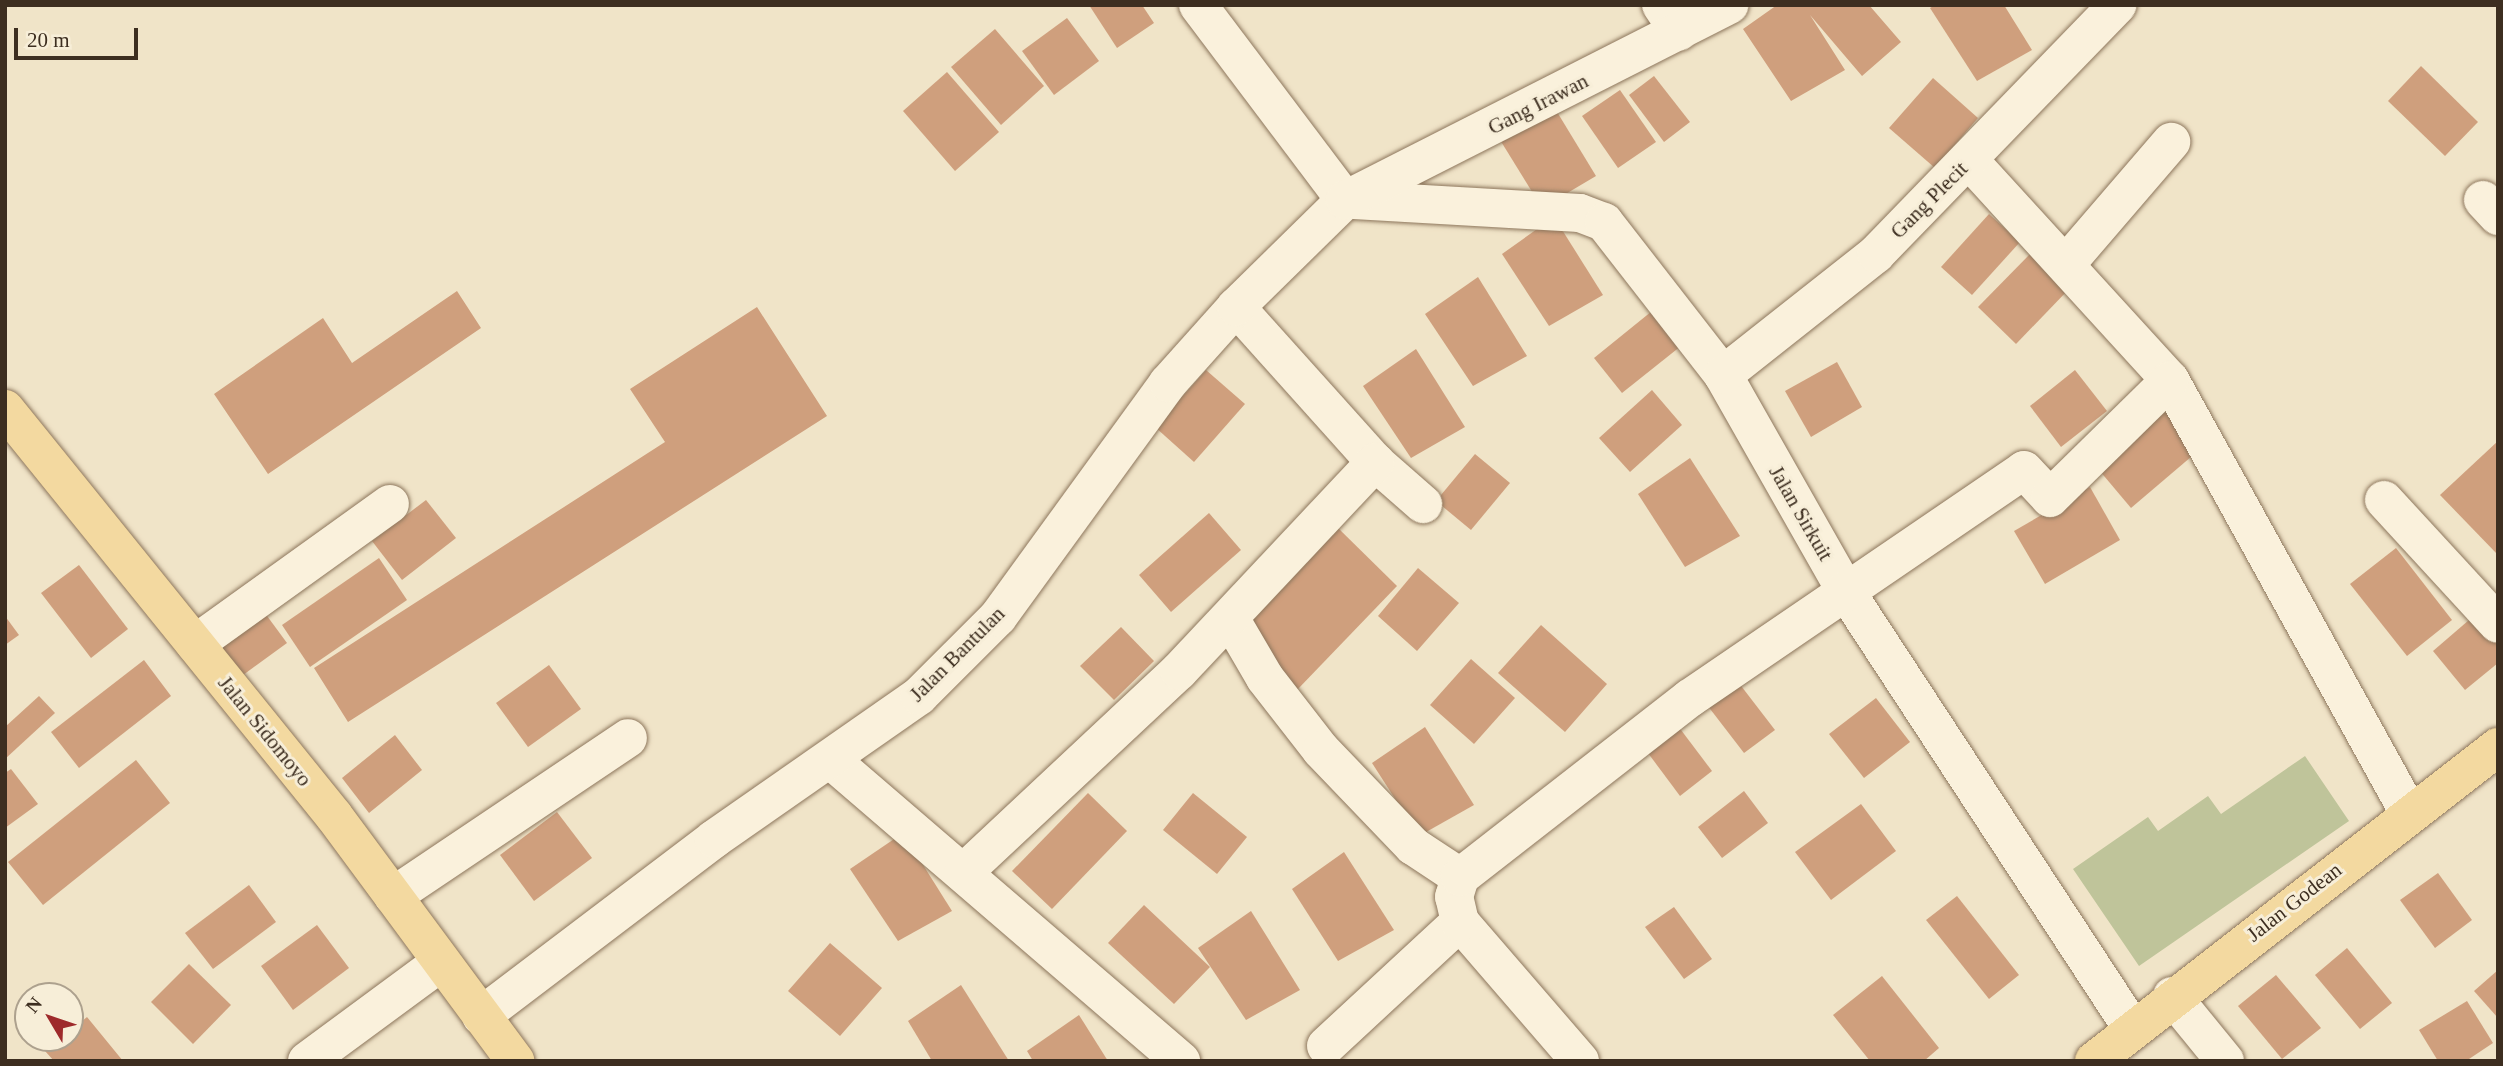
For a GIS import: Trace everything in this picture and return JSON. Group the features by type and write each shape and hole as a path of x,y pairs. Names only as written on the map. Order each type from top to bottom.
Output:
{"main road":[{"name":"Jalan Sidomoyo","path":"5,408 393,896 514,1061"},
{"name":"Jalan Godean","path":"2094,1061 2172,996 2409,812 2498,747"}],"street":[{"path":"1198,5 1345,200"},
{"name":"Gang Irawan","path":"1345,200 1670,18 1729,5"},
{"name":"Gang Plecit","path":"1723,375 1876,254 2117,5"},
{"path":"2067,262 2171,142"},
{"path":"1969,160 2067,262 2170,380 2409,812"},
{"name":"Jalan Bantulan","path":"481,1016 714,839 831,760 919,696 998,617 1168,383 1236,307 1345,200"},
{"name":"Jalan Sirkuit","path":"1345,200 1580,212 1604,222 1723,375 1844,590 2132,1028"},
{"path":"1236,307 1375,462 1423,503"},
{"path":"1580,1061 1460,922 1454,897 1460,877 1669,714 1844,590 2024,470 2050,498 2170,380"},
{"path":"963,873 1230,618 1375,462"},
{"path":"2384,500 2498,624"},
{"path":"195,644 390,504"},
{"path":"1230,618 1265,678 1321,750 1413,846 1460,877"},
{"path":"393,896 628,738"},
{"path":"831,760 1181,1061"},
{"path":"1326,1046 1460,922"},
{"path":"307,1061 440,963"},
{"path":"2172,996 2225,1061"}],"green space":[{"path":"2305,756 2349,821 2139,966 2073,869 2148,817 2158,831 2208,796 2221,814"}],"building":[{"path":"1089,5 1142,5 1154,23 1117,48"},
{"path":"1777,5 1869,5 1901,42 1862,76 1810,15 1845,70 1791,101 1743,29"},
{"path":"1935,5 2004,5 2032,50 1977,81 1930,8"},
{"path":"1067,18 1099,61 1054,95 1022,51"},
{"path":"995,29 1044,86 1001,125 951,67"},
{"path":"2421,66 2478,122 2445,156 2388,101"},
{"path":"947,72 999,132 955,171 903,111"},
{"path":"1654,76 1690,122 1664,142 1629,95"},
{"path":"1933,78 1978,118 1935,168 1889,128"},
{"path":"1620,90 1656,142 1618,168 1582,116"},
{"path":"1551,102 1596,176 1542,208 1497,135"},
{"path":"1989,214 2020,242 1972,295 1941,267"},
{"path":"1554,217 1603,295 1549,326 1502,254"},
{"path":"2031,253 2069,289 2016,344 1978,307"},
{"path":"1478,277 1527,356 1473,386 1425,314"},
{"path":"457,291 481,328 268,474 214,394 323,318 352,363"},
{"path":"757,307 827,416 348,722 314,668 665,442 630,389"},
{"path":"1657,307 1686,342 1622,393 1594,358"},
{"path":"1416,349 1465,427 1411,458 1363,386"},
{"path":"1837,362 1862,407 1811,437 1785,391"},
{"path":"1206,370 1245,404 1194,462 1155,427"},
{"path":"2075,370 2107,411 2061,447 2030,406"},
{"path":"1652,390 1682,425 1630,472 1599,438"},
{"path":"2165,412 2198,451 2131,508 2099,470"},
{"path":"2498,441 2498,555 2440,495"},
{"path":"1475,454 1510,483 1471,530 1436,501"},
{"path":"1690,458 1740,536 1685,567 1638,494"},
{"path":"2090,487 2120,540 2045,584 2014,531"},
{"path":"426,500 456,538 402,580 372,541"},
{"path":"1209,513 1241,550 1171,612 1139,575"},
{"path":"1337,527 1397,586 1297,690 1236,631"},
{"path":"2396,548 2452,620 2407,656 2350,584"},
{"path":"379,558 407,600 310,667 282,625"},
{"path":"79,565 128,629 91,658 41,593"},
{"path":"1418,568 1459,603 1417,651 1378,616"},
{"path":"259,605 287,643 239,678 212,640"},
{"path":"2476,614 2498,641 2498,663 2465,690 2433,651"},
{"path":"5,616 19,635 5,645"},
{"path":"1541,625 1607,684 1565,732 1498,673"},
{"path":"1121,627 1154,661 1114,700 1080,666"},
{"path":"1471,659 1515,698 1474,744 1430,705"},
{"path":"144,660 171,696 79,768 51,732"},
{"path":"549,665 581,709 528,747 496,703"},
{"path":"1735,678 1775,730 1744,753 1704,701"},
{"path":"39,696 55,713 5,759 5,727"},
{"path":"1876,698 1910,742 1864,778 1829,734"},
{"path":"1675,722 1712,771 1680,796 1642,745"},
{"path":"1425,727 1474,805 1419,836 1372,763"},
{"path":"395,735 422,770 369,813 342,778"},
{"path":"136,760 170,803 43,905 8,862"},
{"path":"11,769 38,804 5,828 5,773"},
{"path":"1744,791 1768,823 1722,858 1698,827"},
{"path":"1088,793 1127,831 1052,909 1012,871"},
{"path":"1193,793 1247,837 1217,874 1163,830"},
{"path":"1861,804 1896,851 1831,900 1795,852"},
{"path":"557,812 592,858 534,901 500,855"},
{"path":"903,833 952,911 898,941 850,869"},
{"path":"1344,852 1394,930 1338,961 1292,889"},
{"path":"2438,873 2472,920 2435,948 2400,900"},
{"path":"249,885 276,922 213,969 185,933"},
{"path":"1957,896 2019,975 1989,999 1926,920"},
{"path":"1144,905 1210,967 1174,1004 1108,943"},
{"path":"1674,907 1712,959 1684,979 1645,927"},
{"path":"1251,911 1300,990 1246,1020 1198,948"},
{"path":"317,925 349,968 293,1010 261,966"},
{"path":"830,943 882,988 840,1036 788,991"},
{"path":"2347,948 2392,1003 2360,1029 2315,975"},
{"path":"189,964 231,1005 193,1044 151,1002"},
{"path":"2498,970 2498,1018 2474,991"},
{"path":"2276,975 2321,1028 2282,1059 2238,1006"},
{"path":"1882,976 1939,1048 1924,1061 1870,1061 1833,1015"},
{"path":"961,985 1009,1061 932,1061 908,1021"},
{"path":"2467,1001 2493,1043 2466,1061 2438,1061 2419,1030"},
{"path":"1079,1015 1108,1061 1033,1061 1027,1051"},
{"path":"87,1017 123,1061 54,1061 46,1052 84,1052 84,1019"}]}
